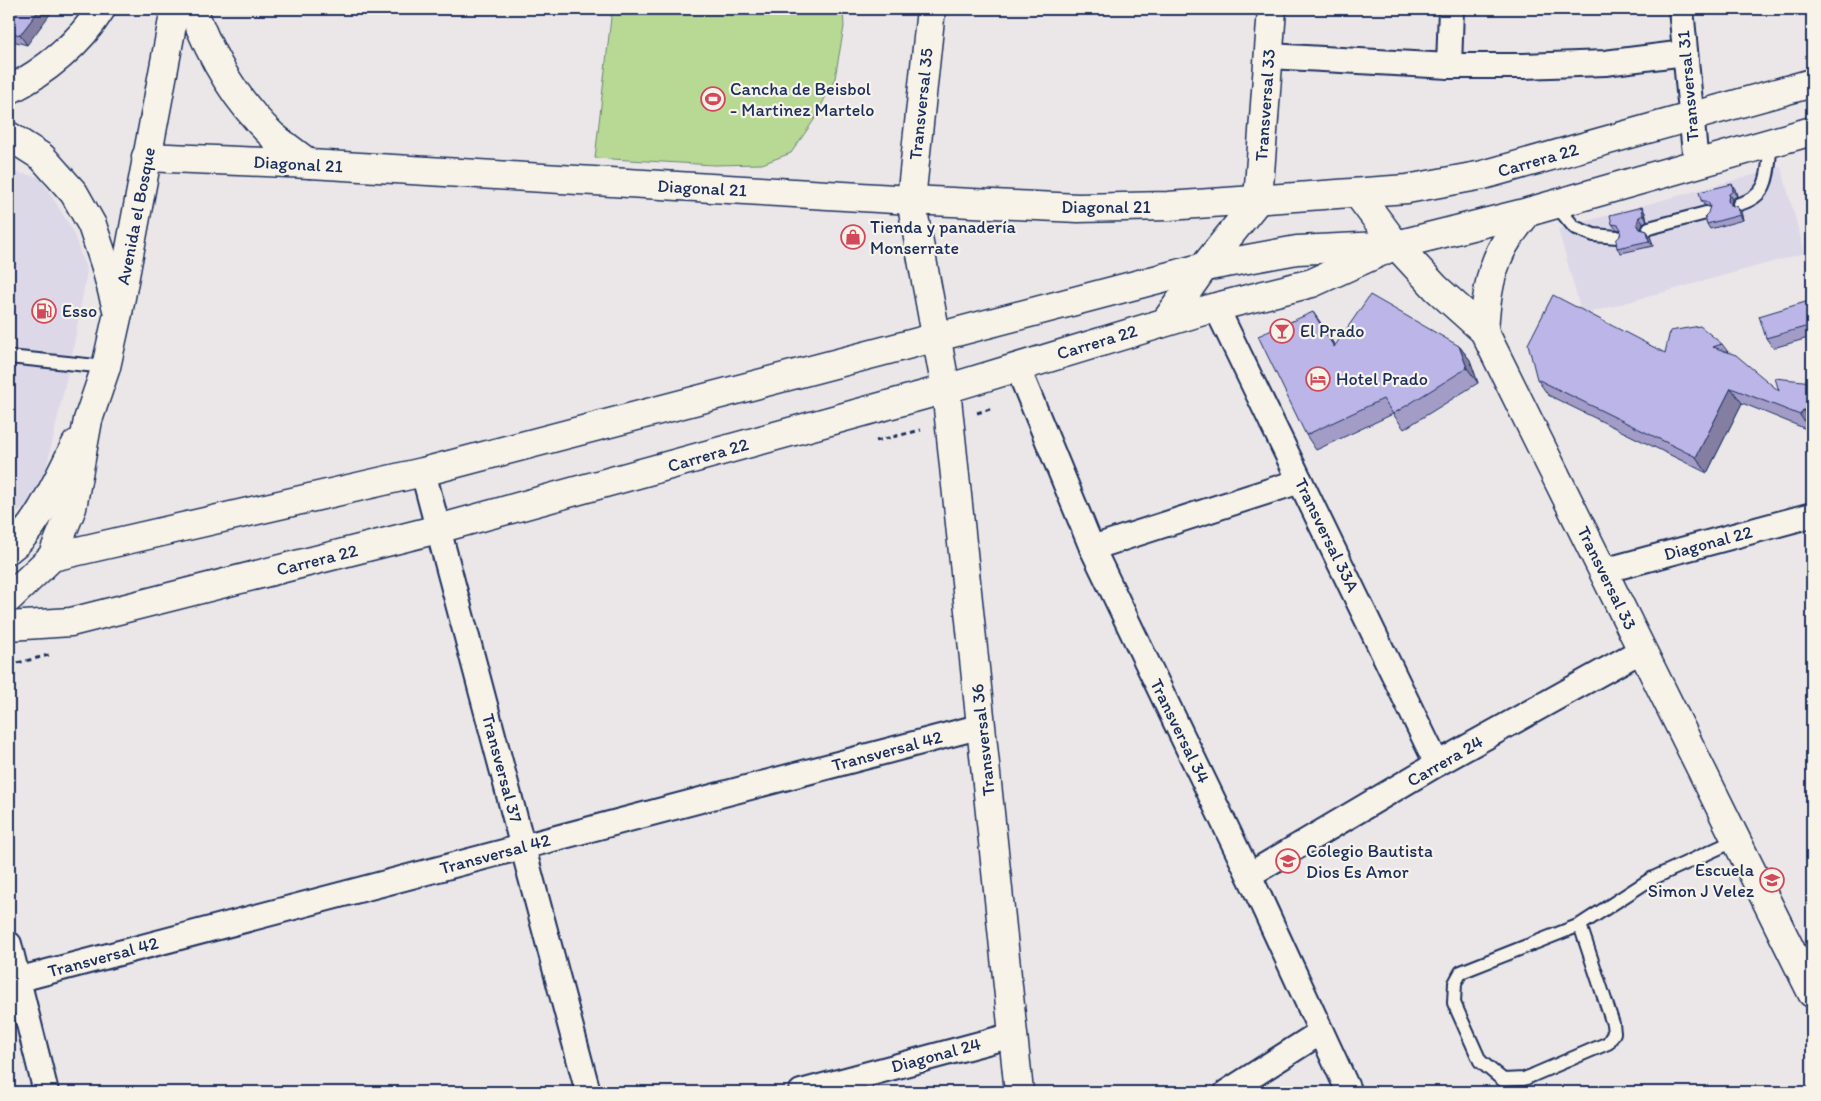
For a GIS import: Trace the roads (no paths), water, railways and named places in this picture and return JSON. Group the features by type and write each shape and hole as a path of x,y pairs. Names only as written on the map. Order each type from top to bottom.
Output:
{"main road":[{"path":"9,90 25,82 64,53 96,18 101,9"},
{"name":"Avenida el Bosque","path":"52,558 72,508 88,420 106,367 118,313 175,9"},
{"path":"193,9 216,62 242,101 273,136 310,164"},
{"name":"Transversal 35","path":"931,9 911,200 937,337"},
{"name":"Transversal 33","path":"1258,200 1272,9"},
{"name":"Carrera 22","path":"1258,200 1407,189 1483,175 1812,84"},
{"name":"Carrera 22","path":"9,626 71,622 438,529 946,389 1216,306 1312,283 1396,245 1528,212 1812,131"},
{"path":"9,136 42,156 74,193 92,225 118,313"},
{"name":"Diagonal 21","path":"146,157 310,164 911,200 1078,208 1168,206 1258,200"},
{"name":"Transversal 33","path":"1357,193 1396,245 1436,288 1484,331 1812,993"},
{"path":"1166,321 1204,267 1258,200"},
{"path":"1484,331 1486,298 1494,267 1508,238 1528,212"},
{"name":"Carrera 22","path":"52,558 423,472 1204,267 1297,250 1396,245"},
{"name":"Transversal 36","path":"937,337 946,389 1019,1092"},
{"name":"Avenida el Bosque","path":"9,549 18,543 40,511 88,420"},
{"path":"9,598 52,558"}],"street":[{"path":"1449,66 1451,9"},
{"name":"Transversal 31","path":"1681,9 1696,164"},
{"path":"1269,56 1449,66 1524,66 1605,63 1684,53"},
{"name":"Transversal 33A","path":"1216,306 1437,764"},
{"name":"Transversal 34","path":"1017,366 1092,548 1249,875 1349,1092"},
{"name":"Transversal 37","path":"423,472 588,1092"},
{"path":"1092,548 1300,481"},
{"name":"Diagonal 22","path":"1603,571 1812,516"},
{"name":"Carrera 24","path":"1249,875 1437,764 1642,650"},
{"name":"Transversal 42","path":"13,981 982,726"},
{"path":"9,944 13,981 46,1092"},
{"path":"1227,1092 1321,1032"},
{"name":"Diagonal 24","path":"802,1092 1013,1035"}],"lane":[{"path":"1739,204 1752,200 1762,192 1767,176 1771,142"},
{"path":"1555,204 1574,226 1594,235 1618,237"},
{"path":"1649,228 1706,213"},
{"path":"9,357 106,367"},
{"path":"1580,925 1613,1024 1614,1033 1608,1043 1541,1072 1524,1079 1503,1080 1480,1061 1454,1004 1455,982 1462,972 1580,925 1651,879 1736,840"}],"place":[{"name":"Cancha de Beisbol - Martinez Martelo","path":"713,99"},
{"name":"Tienda y panadería Monserrate","path":"853,237"},
{"name":"Esso","path":"44,311"},
{"name":"El Prado","path":"1282,331"},
{"name":"Hotel Prado","path":"1318,379"},
{"name":"Colegio Bautista Dios Es Amor","path":"1288,861"},
{"name":"Escuela Simon J Velez","path":"1772,880"}]}
